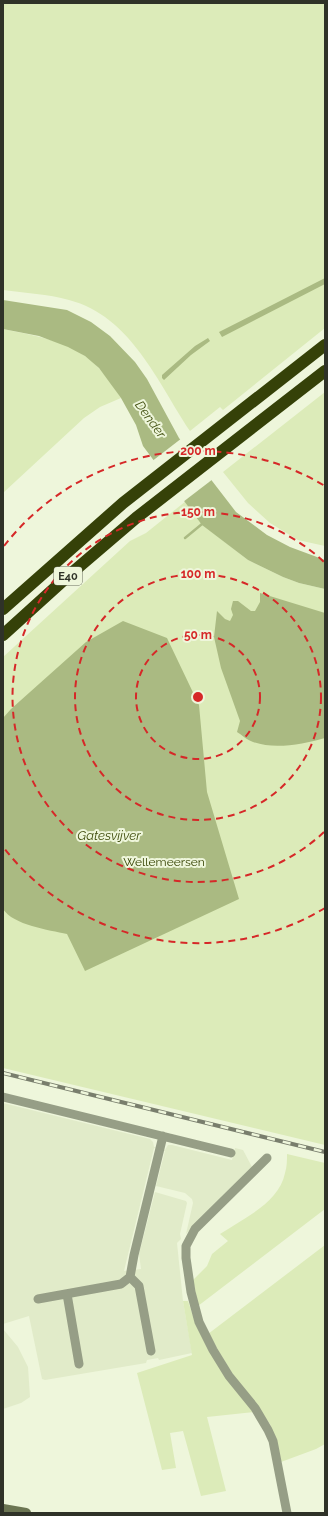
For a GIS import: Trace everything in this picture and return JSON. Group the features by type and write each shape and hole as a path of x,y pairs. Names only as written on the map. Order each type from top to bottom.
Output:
{"highway":[{"name":"E40","path":"3,609 124,503 325,345"},
{"name":"E40","path":"3,635 67,577 136,518 325,371"}],"main road":[{"path":"3,1509 26,1513"}],"street":[{"path":"3,1097 231,1153"},
{"path":"38,1299 121,1284 130,1277 163,1136"},
{"path":"268,1158 195,1228 186,1246 186,1258 191,1292 199,1322 213,1350 229,1376 255,1408 273,1441 287,1513"},
{"path":"130,1277 139,1286 151,1351"},
{"path":"67,1294 79,1364"}],"shaded area":[{"path":"3,1103 150,1139 153,1142 154,1147 165,1150 168,1145 172,1145 232,1160 235,1148 243,1150 252,1167 186,1234 193,1203 192,1199 185,1193 156,1186 165,1151 154,1148 124,1271 141,1269 139,1254 155,1192 186,1201 187,1203 180,1234 181,1239 177,1243 183,1301 192,1353 159,1360 158,1358 147,1360 146,1363 45,1380 42,1379 29,1316 3,1324"},
{"path":"3,1329 18,1347 28,1367 30,1397 21,1403 3,1409"}],"green space":[{"path":"3,3 325,3 325,328 223,410 220,407 190,431 141,354 110,320 91,308 69,300 45,295 3,290"},
{"path":"3,329 46,338 76,350 90,360 100,370 121,398 100,407 84,418 3,493"},
{"path":"325,392 325,546 298,540 270,523 248,503 223,472"},
{"name":"Wellemeersen","path":"186,501 203,525 248,560 283,577 299,583 325,589 325,1145 3,1068 3,657 130,541 146,533"},
{"path":"287,1154 325,1163 325,1209 198,1306 193,1280 207,1266 212,1254 228,1241 220,1234 250,1216 276,1193 281,1184 287,1166"},
{"path":"325,1245 325,1444 316,1449 281,1462 278,1447 270,1424 237,1381 208,1334"},
{"path":"183,1301 188,1301 196,1325 254,1412 207,1417 226,1491 201,1496 183,1431 170,1433 176,1468 162,1470 137,1373 192,1355"}],"water":[{"path":"325,278 325,284 222,337 219,332"},
{"name":"Dender","path":"3,300 67,310 91,322 110,336 135,362 147,379 179,438 236,512 267,535 290,547 325,560 325,589 299,583 283,577 248,560 202,525 143,446 136,425 121,398 99,368 85,356 68,347 39,336 3,329"},
{"path":"208,338 210,341 191,355 164,380 162,378 162,375 195,346"},
{"path":"260,593 325,613 325,738 298,744 270,746 251,741 237,732 240,721 221,668 214,637 217,611 225,619 230,621 233,615 231,609 233,601 238,601 251,611 255,611 260,602"},
{"name":"Gatesvijver","path":"123,621 167,638 199,705 207,792 239,899 85,971 67,934 41,929 23,923 8,915 3,909 3,718 11,709 86,642"}],"pier":[{"path":"182,438 213,479 183,502 151,462"}],"waterway":[{"path":"185,538 202,524"}],"railway":[{"path":"3,1073 325,1152"}]}
